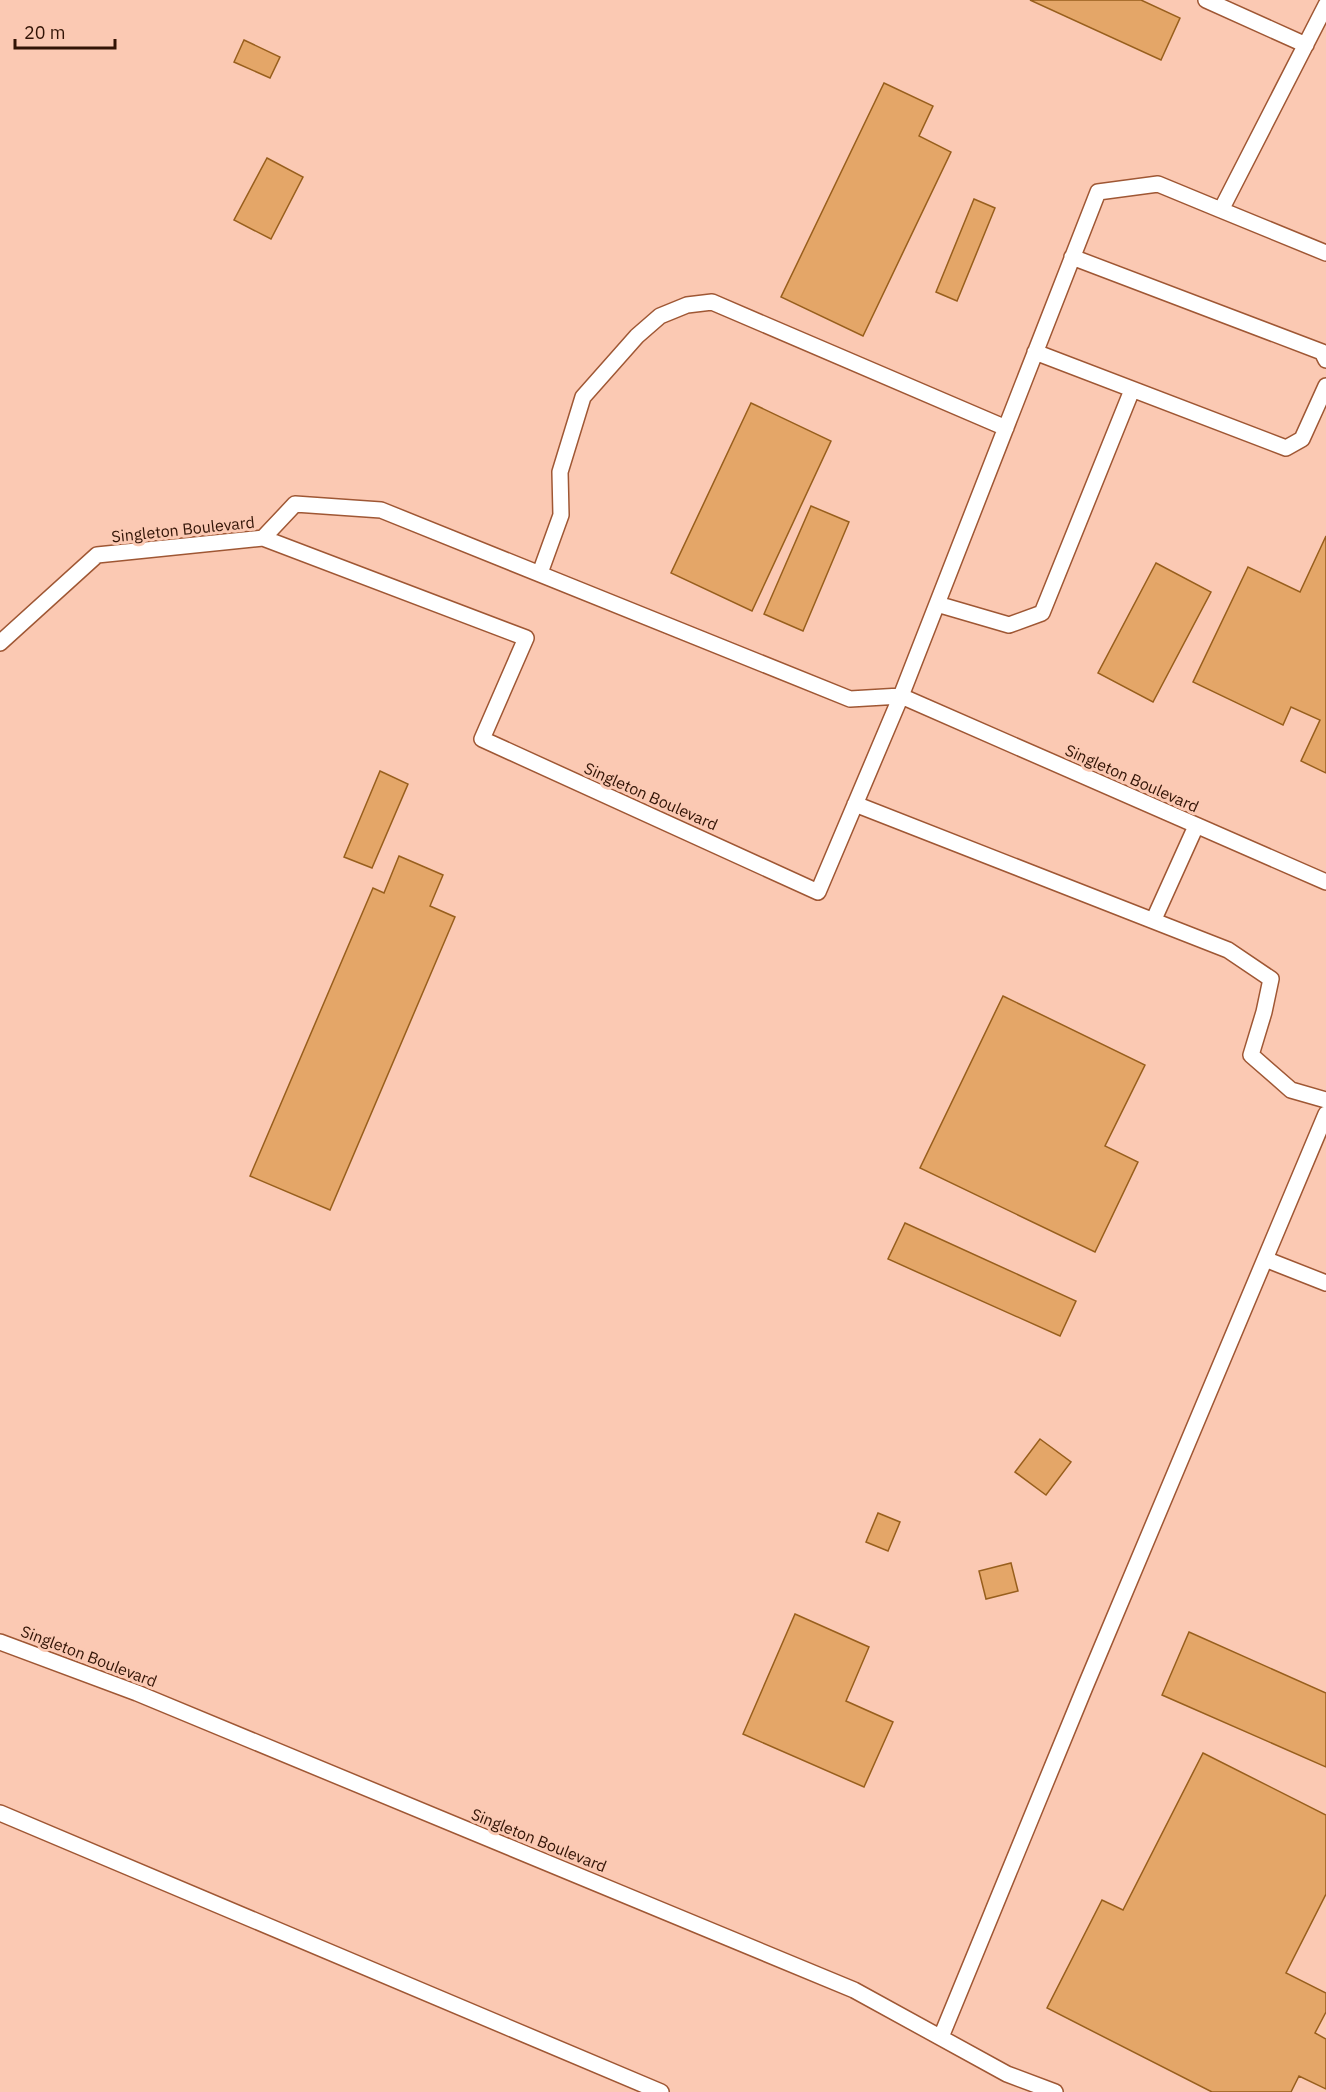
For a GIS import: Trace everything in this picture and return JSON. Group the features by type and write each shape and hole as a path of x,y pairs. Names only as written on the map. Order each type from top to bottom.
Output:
{"lane":[{"path":"1206,0 1306,45"},
{"path":"1221,210 1326,5"},
{"path":"263,538 295,504 381,510 850,699 901,696 1098,192 1158,184 1326,253"},
{"path":"1072,257 1322,352 1326,360"},
{"path":"540,573 561,515 560,472 584,397 637,336 660,316 687,305 712,302 1006,428"},
{"path":"1035,352 1286,448 1302,439 1326,386"},
{"path":"937,604 1009,625 1042,613 1132,390"},
{"name":"Singleton Boulevard","path":"0,644 98,555 263,538 526,638 482,739 818,892 901,696 1326,882"},
{"path":"855,804 1154,919 1228,950 1271,979 1251,1055 1291,1090 1326,1100"},
{"path":"1154,919 1196,826"},
{"path":"940,2037 1326,1114"},
{"path":"1265,1259 1326,1283"},
{"name":"Singleton Boulevard","path":"0,1642 137,1693 843,1985 1007,2074 1055,2092"},
{"path":"0,1813 661,2092"}],"building":[{"path":"1030,0 1141,0 1180,18 1161,60"},
{"path":"244,40 280,57 270,78 234,62"},
{"path":"884,83 933,106 919,136 951,152 863,336 781,297"},
{"path":"267,158 303,177 271,239 234,220"},
{"path":"974,199 995,208 957,301 936,292"},
{"path":"751,403 831,441 752,611 671,573"},
{"path":"811,506 849,522 803,631 764,614"},
{"path":"1326,536 1326,773 1301,761 1320,720 1291,707 1283,725 1193,682 1248,567 1300,592"},
{"path":"1156,563 1211,592 1153,702 1098,673"},
{"path":"380,771 408,784 372,868 344,857"},
{"path":"399,856 443,875 430,906 455,917 330,1210 250,1176 373,888 384,893"},
{"path":"1003,996 1145,1065 1105,1146 1138,1162 1095,1252 920,1168"},
{"path":"905,1223 1076,1301 1060,1336 888,1259"},
{"path":"1040,1439 1071,1462 1046,1495 1015,1472"},
{"path":"878,1513 900,1522 888,1551 866,1542"},
{"path":"1011,1563 1018,1591 986,1599 979,1571"},
{"path":"795,1614 869,1647 846,1701 893,1722 864,1787 743,1734"},
{"path":"1189,1632 1326,1693 1326,1767 1162,1695"},
{"path":"1203,1753 1326,1815 1326,1894 1286,1973 1326,1993 1326,2012 1315,2033 1326,2039 1326,2089 1299,2076 1291,2092 1212,2092 1047,2008 1102,1900 1123,1910"}]}
